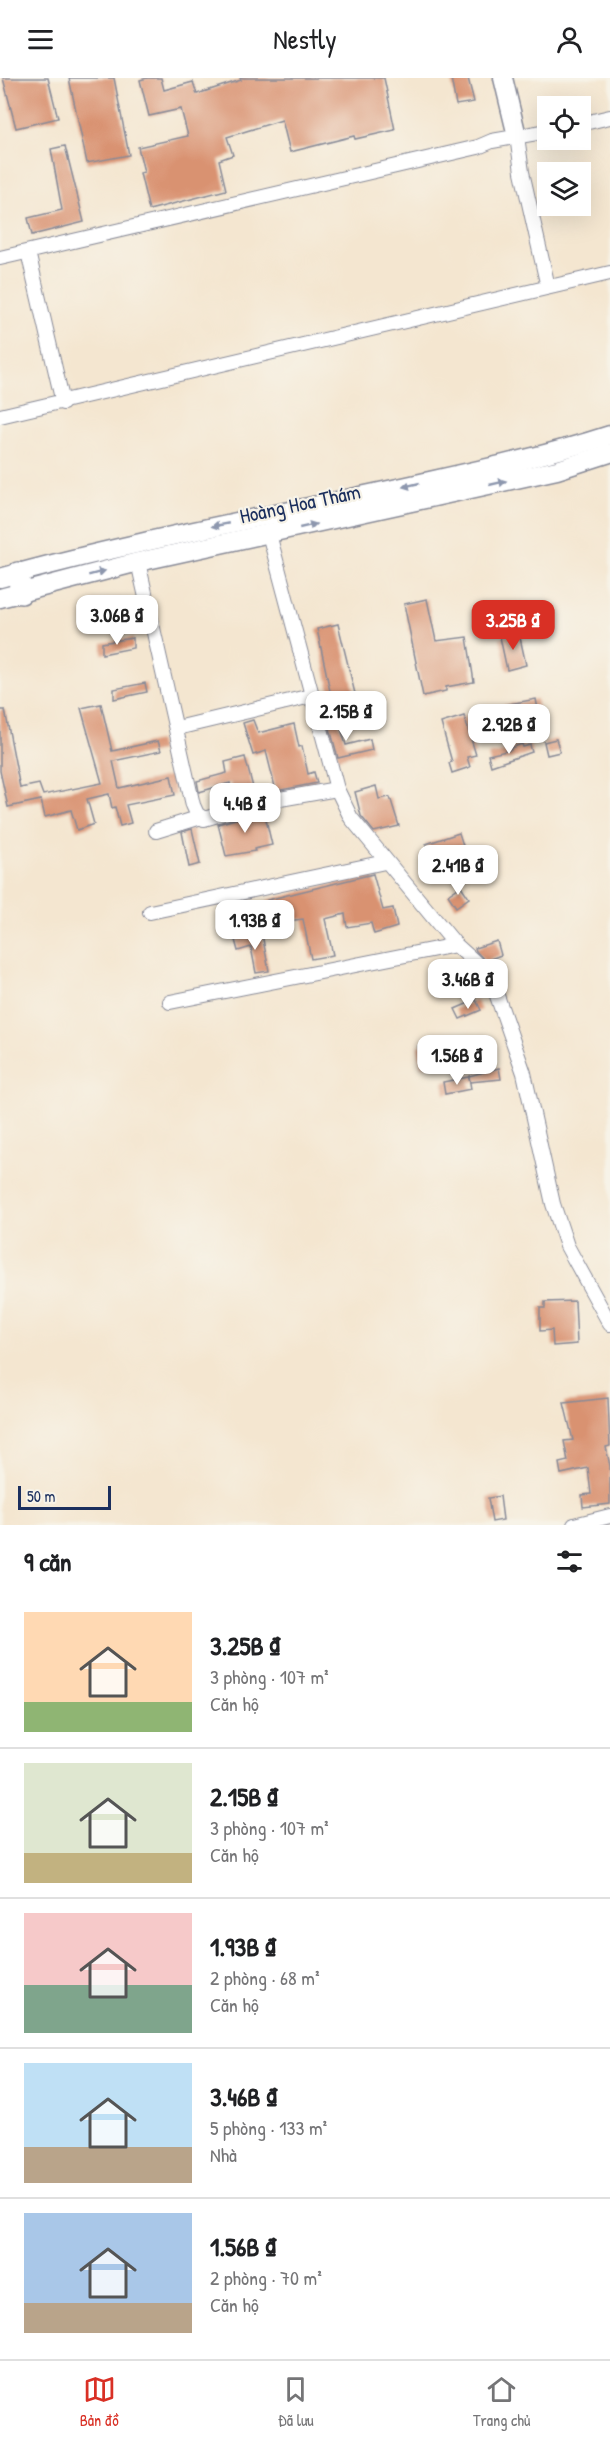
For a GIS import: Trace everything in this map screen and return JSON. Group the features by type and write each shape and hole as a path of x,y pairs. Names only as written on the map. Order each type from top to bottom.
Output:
{"main road":[{"path":"503,78 517,136"},
{"name":"Hoàng Hoa Thám","path":"0,598 13,581 171,535 357,498 519,461 610,435"},
{"name":"Hoàng Hoa Thám","path":"13,581 138,562 269,534 557,470 610,453"}],"street":[{"path":"591,121 610,117"},
{"path":"0,258 537,133"},
{"path":"517,136 522,172 548,288"},
{"path":"28,252 63,403"},
{"path":"0,416 610,273"},
{"path":"269,534 337,789 351,819 456,945 476,963 495,990 524,1073 553,1204 567,1246 610,1324"},
{"path":"138,562 193,805 201,817"},
{"path":"177,728 311,696"},
{"path":"156,831 263,802 337,789"},
{"path":"150,912 386,862"},
{"path":"170,1002 456,945"},
{"path":"574,1525 610,1516"}],"building":[{"path":"3,78 48,78 58,118 16,128"},
{"path":"69,78 114,78 129,155 87,163"},
{"path":"161,78 164,90 193,82 197,94 241,80 240,78 384,78 395,130 355,139 354,136 290,152 282,120 227,137 233,155 219,160 226,190 149,210 140,173 144,172 138,147 188,136 181,109 149,116 140,80"},
{"path":"451,78 468,78 474,102 456,105"},
{"path":"65,146 84,222 32,235 28,218 62,210 51,149"},
{"path":"427,599 436,641 467,637 474,682 446,687 446,691 423,696 404,604"},
{"path":"338,624 359,710 335,715 317,629"},
{"path":"519,633 526,665 507,670 500,637"},
{"path":"133,638 133,648 102,654 102,643"},
{"path":"145,683 147,692 114,699 114,689"},
{"path":"536,699 540,719 497,727 493,707"},
{"path":"101,704 112,751 158,741 161,751 113,761 119,788 171,776 175,795 126,805 131,823 120,826 109,794 87,799 94,824 77,830 71,810 45,817 41,800 8,807 0,771 0,710 5,710 20,788 39,784 43,795 102,783 81,708"},
{"path":"464,716 476,755 467,757 470,767 452,773 449,763 452,762 441,723"},
{"path":"338,718 346,745 370,739 372,750 338,758 328,721"},
{"path":"253,720 258,733 294,724 308,774 314,772 317,783 276,791 266,751 253,755 243,723"},
{"path":"556,739 560,752 547,755 544,742"},
{"path":"522,744 523,747 530,745 532,752 491,766 488,755 511,750"},
{"path":"245,757 255,795 234,801 230,783 199,792 197,781 227,773 225,762"},
{"path":"376,786 379,799 390,797 399,826 374,832 361,816 355,792"},
{"path":"264,811 272,845 254,849 255,851 226,856 218,824"},
{"path":"192,829 200,864 189,867 182,832"},
{"path":"459,833 466,855 433,865 426,844"},
{"path":"373,874 383,910 393,908 397,927 374,934 371,923 347,927 345,914 325,919 333,955 311,959 303,919 271,923 267,900"},
{"path":"461,886 469,898 456,907 448,895"},
{"path":"262,934 269,971 256,973 251,947 238,951 235,940"},
{"path":"497,941 501,955 485,961 475,948"},
{"path":"476,1000 481,1010 460,1019 455,1009"},
{"path":"430,1044 434,1064 421,1066 418,1046"},
{"path":"499,1068 501,1079 470,1082 469,1076"},
{"path":"469,1077 471,1089 445,1094 443,1082"},
{"path":"575,1301 577,1344 553,1346 552,1330 540,1331 540,1308 545,1308 545,1302"},
{"path":"608,1398 610,1446 606,1447 610,1466 610,1504 583,1507 582,1495 591,1494 588,1468 561,1474 559,1463 568,1461 564,1441 573,1440 564,1403"},
{"path":"500,1496 503,1520 492,1522 488,1498"}]}
